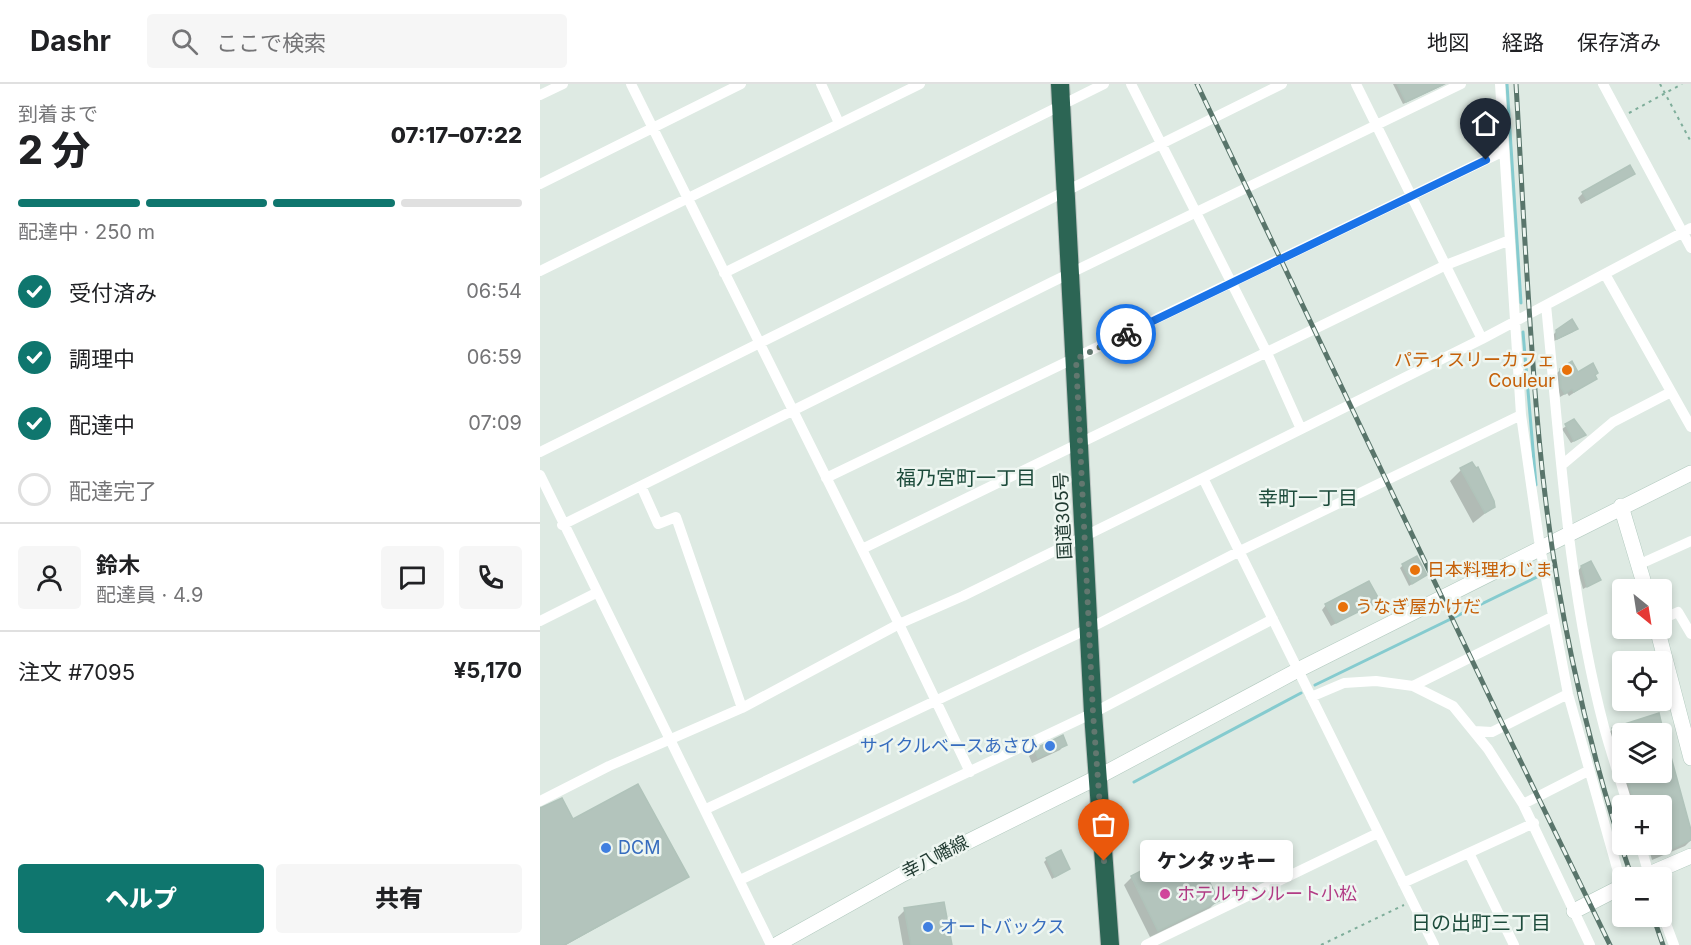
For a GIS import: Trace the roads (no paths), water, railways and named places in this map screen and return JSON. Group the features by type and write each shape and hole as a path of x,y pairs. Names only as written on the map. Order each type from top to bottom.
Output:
{"highway":[{"name":"国道305号","path":"1060,84 1086,535 1093,713 1110,945"}],"street":[{"path":"540,95 563,84"},
{"path":"631,84 686,199 937,700 970,772"},
{"path":"540,184 741,84"},
{"path":"821,84 839,123"},
{"path":"540,272 920,84"},
{"path":"724,273 1104,84"},
{"path":"1131,84 1198,212 1267,353 1301,429"},
{"path":"540,452 1282,84"},
{"path":"1356,84 1482,339"},
{"path":"562,525 1461,84"},
{"path":"1500,84 1521,416 1540,547 1568,694 1616,867"},
{"path":"1603,84 1687,230 1691,248"},
{"path":"826,478 1504,151"},
{"path":"540,801 742,708 899,624 963,597 1482,339 1687,230"},
{"path":"862,549 1446,266 1510,240"},
{"path":"1605,274 1691,427"},
{"path":"1546,306 1568,533 1604,726 1625,795"},
{"path":"1562,465 1613,422 1671,392"},
{"path":"706,809 1090,628 1240,551 1521,416"},
{"name":"幸八幡線","path":"776,945 903,874 1098,777 1298,669 1691,473"},
{"path":"540,475 562,525 706,809 771,945"},
{"path":"1203,478 1434,945"},
{"path":"641,486 658,524 676,517 742,708"},
{"path":"1621,507 1642,579"},
{"path":"1638,565 1691,541"},
{"path":"540,621 596,593"},
{"path":"1672,615 1678,612 1691,634"},
{"path":"1413,686 1552,617"},
{"path":"740,880 1093,713 1273,619"},
{"path":"1660,639 1691,758"},
{"path":"1311,697 1344,683 1376,681 1413,686 1453,706 1474,731 1534,823 1590,945"},
{"path":"1474,731 1492,732 1568,694"},
{"path":"1523,804 1588,771"},
{"path":"1404,883 1534,823"},
{"path":"1146,945 1378,833"},
{"path":"1469,853 1514,945"},
{"path":"1666,867 1691,856"},
{"path":"1574,911 1612,891"},
{"path":"1667,927 1674,945"}],"waterway":[{"path":"1507,84 1521,303"},
{"path":"1523,332 1536,485"},
{"path":"1315,685 1539,576"},
{"path":"1134,782 1301,693"}],"railway":[{"path":"1197,84 1610,945"},
{"path":"1516,84 1535,394 1552,549 1572,661 1585,716 1628,867"},
{"path":"1657,927 1663,945"}],"place":[{"name":"パティスリーカフェ Couleur","path":"1567,370"},
{"name":"日本料理わじま","path":"1415,570"},
{"name":"うなぎ屋かけだ","path":"1343,607"},
{"name":"サイクルベースあさひ","path":"1050,746"},
{"name":"DCM","path":"606,848"},
{"name":"ケンタッキー","path":"1104,861"},
{"name":"ホテルサンルート小松","path":"1165,894"},
{"name":"オートバックス","path":"928,927"}],"district":[{"name":"福乃宮町一丁目","path":"966,478"},
{"name":"幸町一丁目","path":"1308,498"},
{"name":"日の出町三丁目","path":"1481,923"}]}
